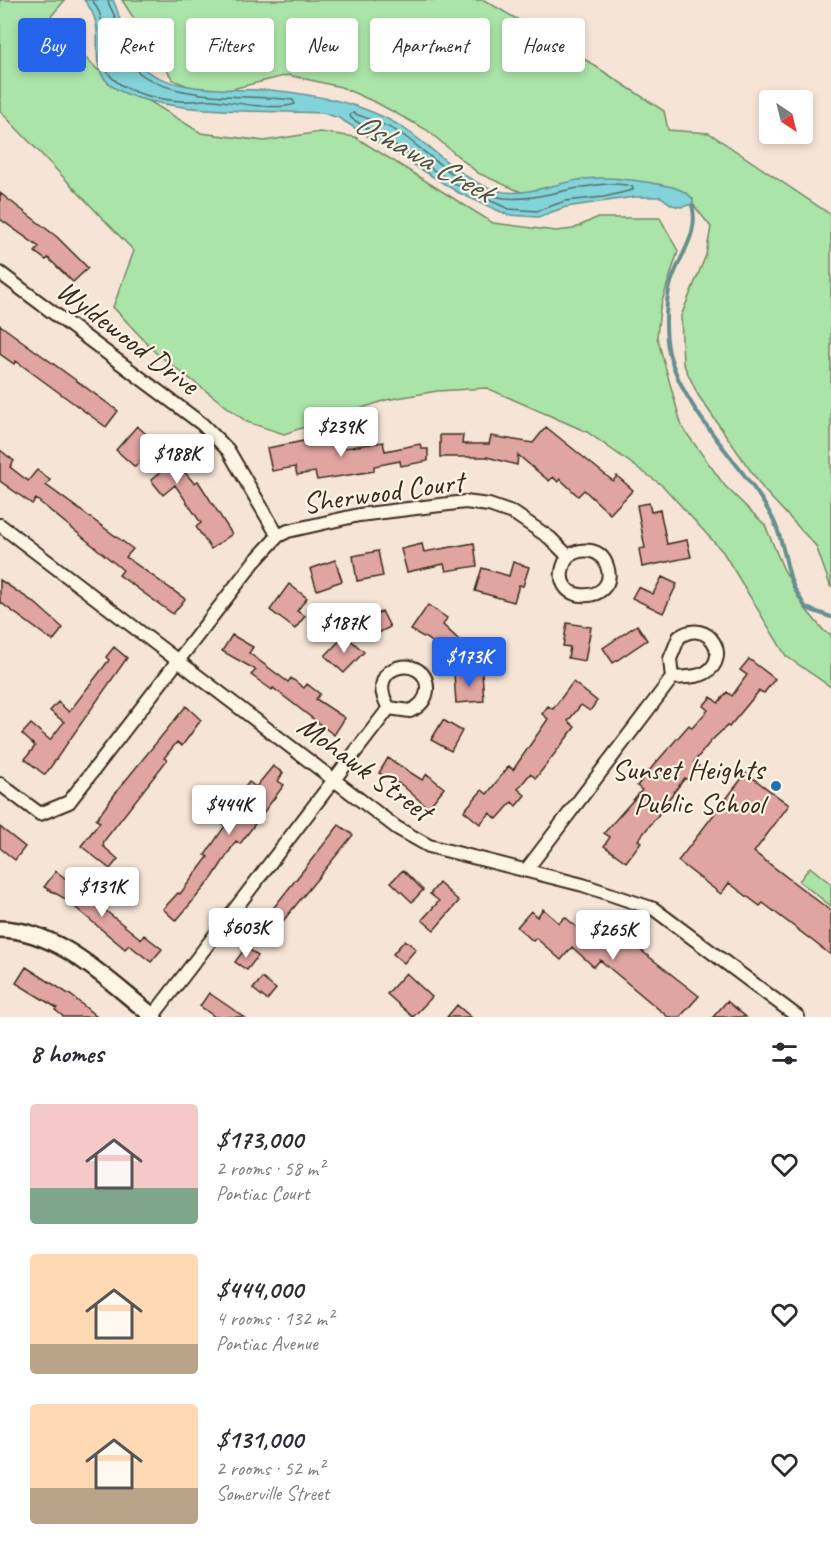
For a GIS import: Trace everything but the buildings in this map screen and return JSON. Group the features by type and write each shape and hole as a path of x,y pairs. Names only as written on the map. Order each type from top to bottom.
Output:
{"street":[{"name":"Wyldewood Drive","path":"0,273 202,424 228,450 278,536"},
{"name":"Sherwood Court","path":"0,784 40,814 69,802 254,562 278,536 300,527 359,515 465,502 489,505 515,514 550,538 568,556"},
{"name":"Mohawk Street","path":"0,525 335,778 397,828 429,846 527,869 654,909 798,1017"},
{"path":"527,869 672,678 670,659 679,637 693,631 700,631 712,639 717,654 712,668 700,675 672,678"},
{"path":"0,929 23,932 56,944 153,1017 389,708"}],"green space":[{"path":"0,0 65,0 50,18 18,18 18,72 86,72 86,58 98,72 117,75 136,93 201,133 264,141 320,132 355,137 493,223 556,231 573,229 596,218 660,218 678,251 660,308 657,337 682,427 725,486 765,525 783,568 808,612 825,632 831,634 831,687 786,656 723,552 663,486 587,432 487,388 437,391 386,400 284,434 247,422 156,353 113,307 134,251 0,111"},
{"path":"122,0 484,0 515,18 502,18 502,72 585,72 585,59 664,111 668,130 709,133 831,215 831,588 816,546 764,490 698,395 683,363 681,316 706,255 711,227 688,198 635,188 521,192 478,173 427,130 377,103 341,87 288,75 216,93 201,91 173,80 168,72 174,72 174,18 133,18"},
{"path":"810,867 831,884 831,906 799,881"}],"water":[{"path":"84,0 113,0 120,18 98,18 98,60 97,31 91,11"},
{"path":"101,72 149,72 168,81 201,88 267,90 330,99 361,108 400,126 466,176 491,189 504,192 524,192 585,179 610,178 674,188 689,195 693,199 693,204 681,207 672,205 661,197 634,197 566,207 538,217 508,215 459,193 339,118 323,113 206,109 143,100 119,91 104,78"}],"waterway":[{"name":"Oshawa Creek","path":"692,205 693,227 672,279 668,297 666,330 669,353 677,376 701,419 761,498 773,519 792,584 806,608 831,617"}],"place":[{"name":"Sunset Heights Public School","path":"776,786"}]}
